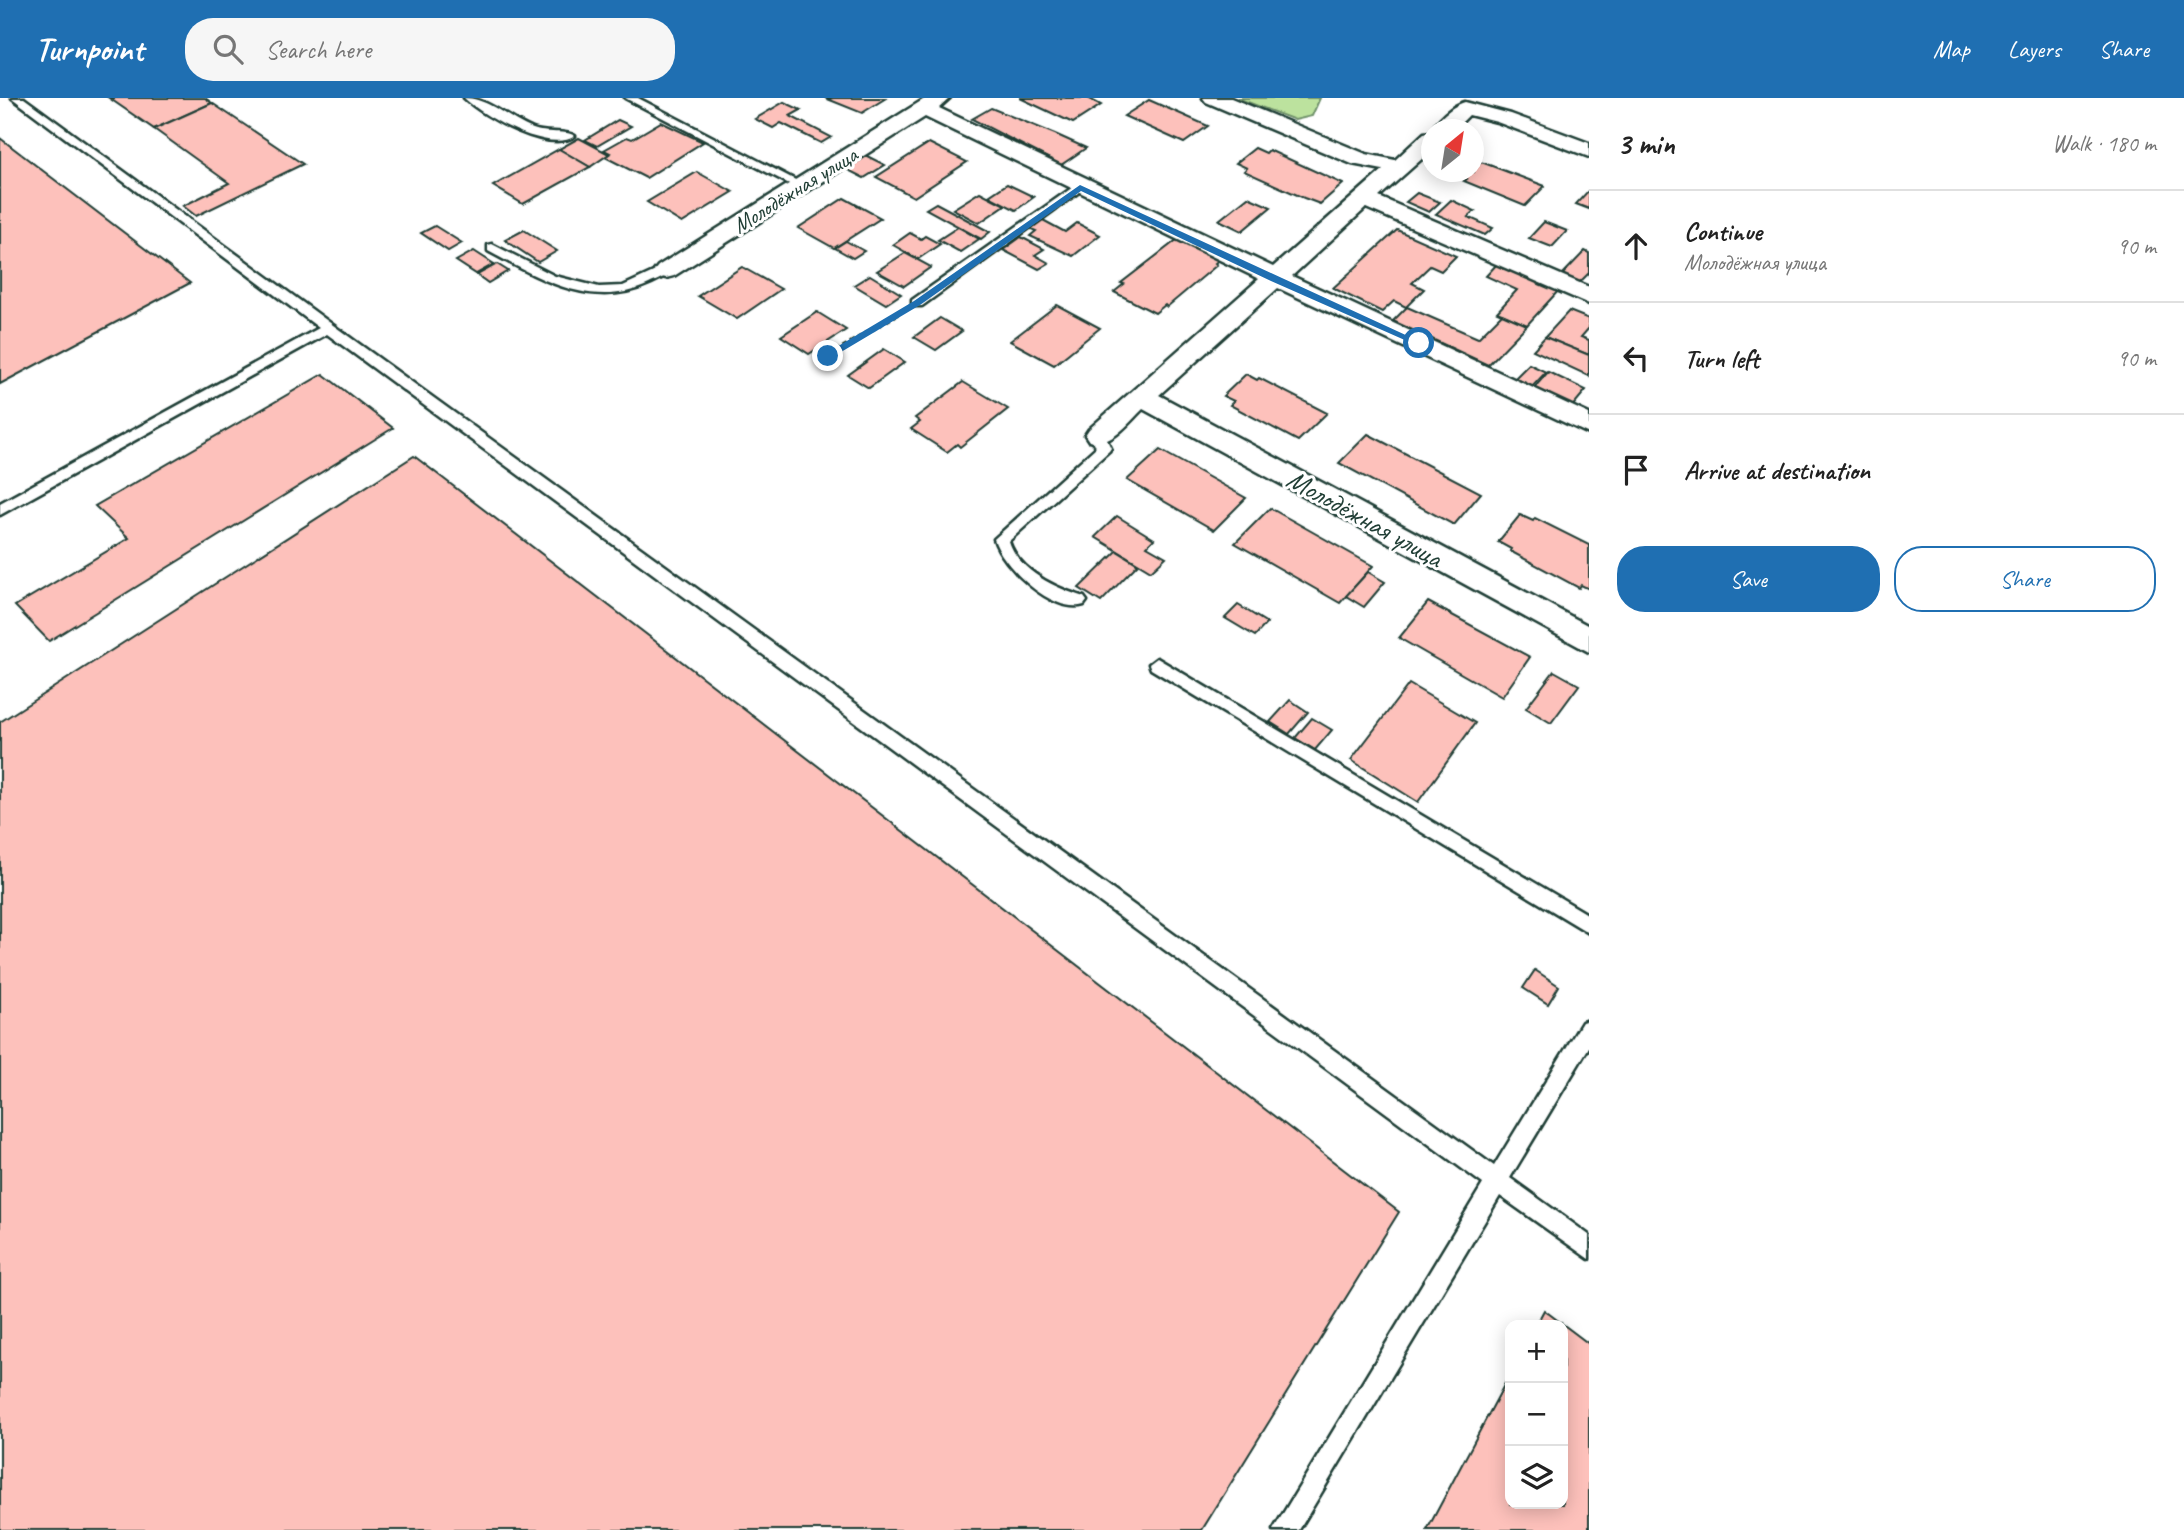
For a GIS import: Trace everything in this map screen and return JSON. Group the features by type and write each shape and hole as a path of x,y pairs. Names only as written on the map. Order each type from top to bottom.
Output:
{"street":[{"path":"1213,98 1360,159 1399,167"},
{"name":"Молодёжная улица","path":"666,271 931,103 1080,187 1274,279 1419,343 1589,425"},
{"path":"1453,119 1465,108 1504,118 1589,151"},
{"path":"1098,435 1421,148"},
{"path":"1364,199 1589,296"},
{"name":"Молодёжная улица","path":"1142,397 1589,640"}],"lane":[{"path":"17,98 1589,1248"},
{"path":"469,98 537,135 557,140 569,136"},
{"path":"630,98 801,187"},
{"path":"917,303 1080,187"},
{"path":"492,248 540,273 583,288 616,292 666,271"},
{"path":"0,510 328,328"},
{"path":"1079,601 1059,596 1027,574 1008,556 1002,547 1001,539 1104,448 1098,435"},
{"path":"1157,664 1589,925"},
{"path":"1285,1530 1589,1029"}],"path":[{"path":"828,356 917,303"}],"green space":[{"path":"1237,98 1320,98 1312,116 1295,120"}],"building":[{"path":"109,98 205,98 212,103 154,129"},
{"path":"825,98 886,98 862,113"},
{"path":"1020,98 1088,98 1101,105 1073,123"},
{"path":"1149,100 1208,126 1184,143 1124,116"},
{"path":"784,102 801,110 790,116 831,137 821,143 781,123 773,128 755,119"},
{"path":"212,103 303,164 196,216 183,206 229,183 154,129"},
{"path":"991,108 1086,148 1061,165 972,119"},
{"path":"618,120 631,126 597,146 585,140"},
{"path":"661,122 703,142 646,178 605,157 610,153 604,150 627,137 632,139"},
{"path":"0,138 190,283 0,384"},
{"path":"579,138 609,154 590,167 559,149"},
{"path":"929,143 967,162 914,197 876,177"},
{"path":"1255,148 1266,153 1269,150 1343,184 1320,204 1304,198 1244,171 1247,168 1236,163"},
{"path":"559,149 590,167 523,204 493,186"},
{"path":"867,156 885,165 864,178 846,169"},
{"path":"1484,163 1545,186 1525,206 1466,182 1484,182"},
{"path":"697,172 733,192 682,223 647,202"},
{"path":"1007,184 1034,197 1016,210 989,196"},
{"path":"1589,190 1589,209 1576,204"},
{"path":"980,192 1005,205 979,223 953,209"},
{"path":"1417,193 1440,202 1429,212 1406,202"},
{"path":"1248,197 1271,207 1242,231 1219,220"},
{"path":"844,198 881,218 834,248 798,228"},
{"path":"1451,200 1475,211 1468,217 1493,228 1485,235 1436,214"},
{"path":"936,203 990,232 981,239 926,209"},
{"path":"1041,219 1065,232 1077,223 1100,235 1073,256 1030,236 1036,231 1029,228"},
{"path":"1544,222 1567,231 1552,247 1529,238"},
{"path":"435,226 462,243 448,251 421,233"},
{"path":"958,227 979,239 960,252 938,240"},
{"path":"524,230 557,251 538,262 505,240"},
{"path":"1397,230 1456,256 1441,271 1430,266 1412,283 1424,289 1406,307 1394,301 1382,312 1333,288"},
{"path":"910,233 921,239 925,236 940,244 918,259 893,245"},
{"path":"1021,237 1044,249 1035,255 1049,263 1039,269 1003,250"},
{"path":"1178,239 1220,259 1215,263 1217,265 1167,307 1165,305 1155,313 1114,292 1124,284 1121,283"},
{"path":"846,241 864,251 853,258 835,248"},
{"path":"474,251 494,264 476,274 456,261"},
{"path":"1585,251 1589,253 1589,273 1578,284 1561,276"},
{"path":"905,253 931,267 904,286 877,271"},
{"path":"497,264 508,271 488,283 477,275"},
{"path":"1497,264 1559,290 1527,325 1497,312 1517,290 1486,276"},
{"path":"742,267 781,289 737,319 698,296"},
{"path":"870,275 901,294 886,304 854,285"},
{"path":"1057,305 1100,328 1054,365 1010,341"},
{"path":"1407,307 1478,338 1502,314 1527,325 1488,365 1393,321"},
{"path":"1569,311 1589,319 1589,328 1581,337 1589,340 1589,355 1545,337"},
{"path":"817,312 846,330 809,354 781,336"},
{"path":"940,318 962,331 936,350 914,337"},
{"path":"1545,337 1589,355 1589,376 1533,350"},
{"path":"884,349 905,362 869,388 848,375"},
{"path":"1529,364 1546,372 1532,387 1515,378"},
{"path":"1548,372 1586,390 1571,408 1534,388"},
{"path":"323,374 393,428 49,641 15,606 129,538 95,506"},
{"path":"1246,374 1327,413 1298,441 1230,405 1234,401 1223,396"},
{"path":"963,382 1008,409 960,447 957,444 947,452 911,429 920,422 915,418"},
{"path":"1368,434 1481,493 1454,525 1339,463"},
{"path":"1160,450 1246,498 1214,530 1127,480"},
{"path":"414,456 1399,1212 1202,1530 0,1530 0,722"},
{"path":"1270,508 1373,566 1340,603 1235,543"},
{"path":"1520,515 1533,521 1535,518 1589,545 1589,589 1581,585 1579,588 1498,542"},
{"path":"1117,516 1154,539 1147,546 1166,557 1151,571 1095,537"},
{"path":"1117,551 1138,564 1101,602 1079,588"},
{"path":"1368,572 1385,582 1364,607 1346,596"},
{"path":"1428,602 1530,657 1502,697 1399,638"},
{"path":"1238,605 1267,623 1255,636 1225,618"},
{"path":"1554,671 1579,685 1551,723 1526,708"},
{"path":"1409,684 1475,723 1418,802 1351,760"},
{"path":"1290,700 1308,712 1289,734 1270,722"},
{"path":"1312,718 1332,730 1315,750 1295,738"},
{"path":"1535,970 1559,986 1548,1004 1523,988"},
{"path":"1544,1310 1557,1320 1539,1320"},
{"path":"1568,1328 1589,1344 1589,1530 1427,1530 1505,1383 1505,1509 1568,1509"}],"route":[{"path":"828,356 917,303 1080,187 1274,279 1419,343"}]}
